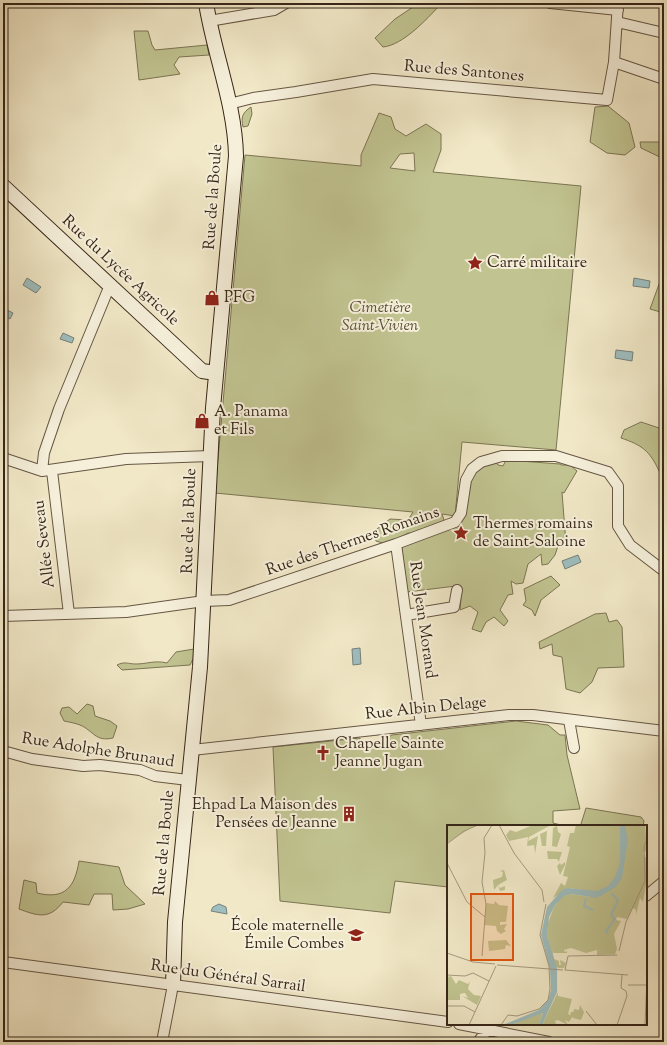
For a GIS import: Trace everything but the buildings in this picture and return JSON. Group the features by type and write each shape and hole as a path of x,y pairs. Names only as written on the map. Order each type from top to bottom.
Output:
{"street":[{"name":"Rue de la Boule","path":"162,1042 173,985 175,922 200,667 210,456 236,156 236,141 229,104 206,3"},
{"path":"209,21 274,10 286,3"},
{"path":"550,3 618,6 614,62 664,79"},
{"path":"617,22 664,33"},
{"name":"Rue des Santones","path":"229,104 253,98 373,79 608,100 614,62"},
{"name":"Rue du Lycée Agricole","path":"3,186 202,371 216,373"},
{"name":"Allée Seveau","path":"69,614 44,453 59,409 110,285"},
{"path":"3,458 47,471 126,459 210,456"},
{"name":"Rue des Thermes Romains","path":"3,616 126,612 204,601 229,600 396,544 457,520 461,514 466,480 472,469 481,462 502,456 556,456 608,472 618,486 618,526 630,545 664,571"},
{"name":"Rue Jean Morand","path":"396,544 421,725"},
{"path":"406,615 454,607 457,590"},
{"name":"Rue Albin Delage","path":"192,750 509,715 533,715 664,731"},
{"path":"569,720 574,748"},
{"name":"Rue Adolphe Brunaud","path":"3,751 32,759 83,766 100,765 140,770 155,776 188,780"},
{"path":"647,895 664,881"},
{"name":"Rue du Général Sarrail","path":"3,962 447,1022"},
{"path":"464,1025 549,1042"},
{"path":"501,1032 507,1025"},
{"path":"478,1042 488,1030"}],"green space":[{"path":"419,3 440,3 440,5 406,37 398,42 383,47 375,38 395,19"},
{"path":"134,31 148,31 155,50 207,45 209,55 179,57 174,65 180,74 139,80"},
{"path":"608,106 629,123 635,147 625,155 607,153 590,142 595,107"},
{"path":"251,107 252,114 248,126 243,127 243,116"},
{"name":"Cimetière Saint-Vivien","path":"379,113 391,117 395,129 406,136 426,124 441,134 441,150 433,172 581,186 556,450 462,442 455,516 442,514 444,520 440,524 415,534 408,533 386,544 376,541 373,532 390,519 408,520 413,512 215,493 245,155 361,166 361,155","holes":["414,153 415,171 390,168 400,154"]},
{"path":"640,142 664,142 664,159 641,148"},
{"path":"662,276 664,277 664,313 650,309"},
{"path":"641,422 662,429 664,462 659,471 649,454 640,446 621,438 624,430"},
{"path":"506,460 570,465 577,471 564,493 562,492 566,544 558,546 555,555 548,564 542,565 541,554 528,564 523,583 516,584 511,581 513,594 508,595 500,610 508,621 504,626 494,617 486,622 481,632 472,629 478,612 470,606 460,610 461,598 453,600 456,586 407,592 402,549 403,546 456,523 471,477 483,466 496,462 498,465 503,466"},
{"path":"551,576 560,585 541,600 535,616 532,610 523,605 526,601 524,589"},
{"path":"606,613 609,622 617,620 622,627 624,667 598,668 592,682 580,693 566,689 562,657 553,655 552,644 540,649 539,642 595,614"},
{"path":"194,649 194,657 190,665 122,670 117,665 124,663 167,663 176,652"},
{"path":"87,704 93,706 95,716 110,721 117,726 113,738 107,739 98,737 85,727 64,721 60,713 62,708 69,707 77,714"},
{"path":"516,721 548,725 560,735 565,735 567,755 580,809 553,811 553,823 561,825 447,825 447,887 395,881 390,913 280,901 273,747 360,738 361,748 385,747 387,738 392,735"},
{"path":"586,808 641,817 644,821 643,825 581,824"},
{"path":"79,861 119,867 125,885 145,904 128,909 113,910 112,894 94,894 89,905 63,902 53,912 43,915 38,915 19,909 24,880 36,883 37,893 55,895 62,893 75,878"}],"water":[{"path":"27,278 41,287 36,293 23,285"},
{"path":"634,278 650,281 649,288 633,286"},
{"path":"3,308 13,313 10,319 3,315"},
{"path":"63,333 74,338 72,343 60,339"},
{"path":"616,350 633,352 632,361 615,358"},
{"path":"578,555 581,562 565,569 562,561"},
{"path":"360,648 361,664 353,665 352,649"},
{"path":"219,904 226,907 227,914 211,911 213,907"}],"place":[{"name":"Carré militaire","path":"475,263"},
{"name":"PFG","path":"212,298"},
{"name":"A. Panama et Fils","path":"202,421"},
{"name":"Thermes romains de Saint-Saloine","path":"461,533"},
{"name":"Chapelle Sainte Jeanne Jugan","path":"323,753"},
{"name":"Ehpad La Maison des Pensées de Jeanne","path":"349,814"},
{"name":"École maternelle Émile Combes","path":"356,935"}]}
